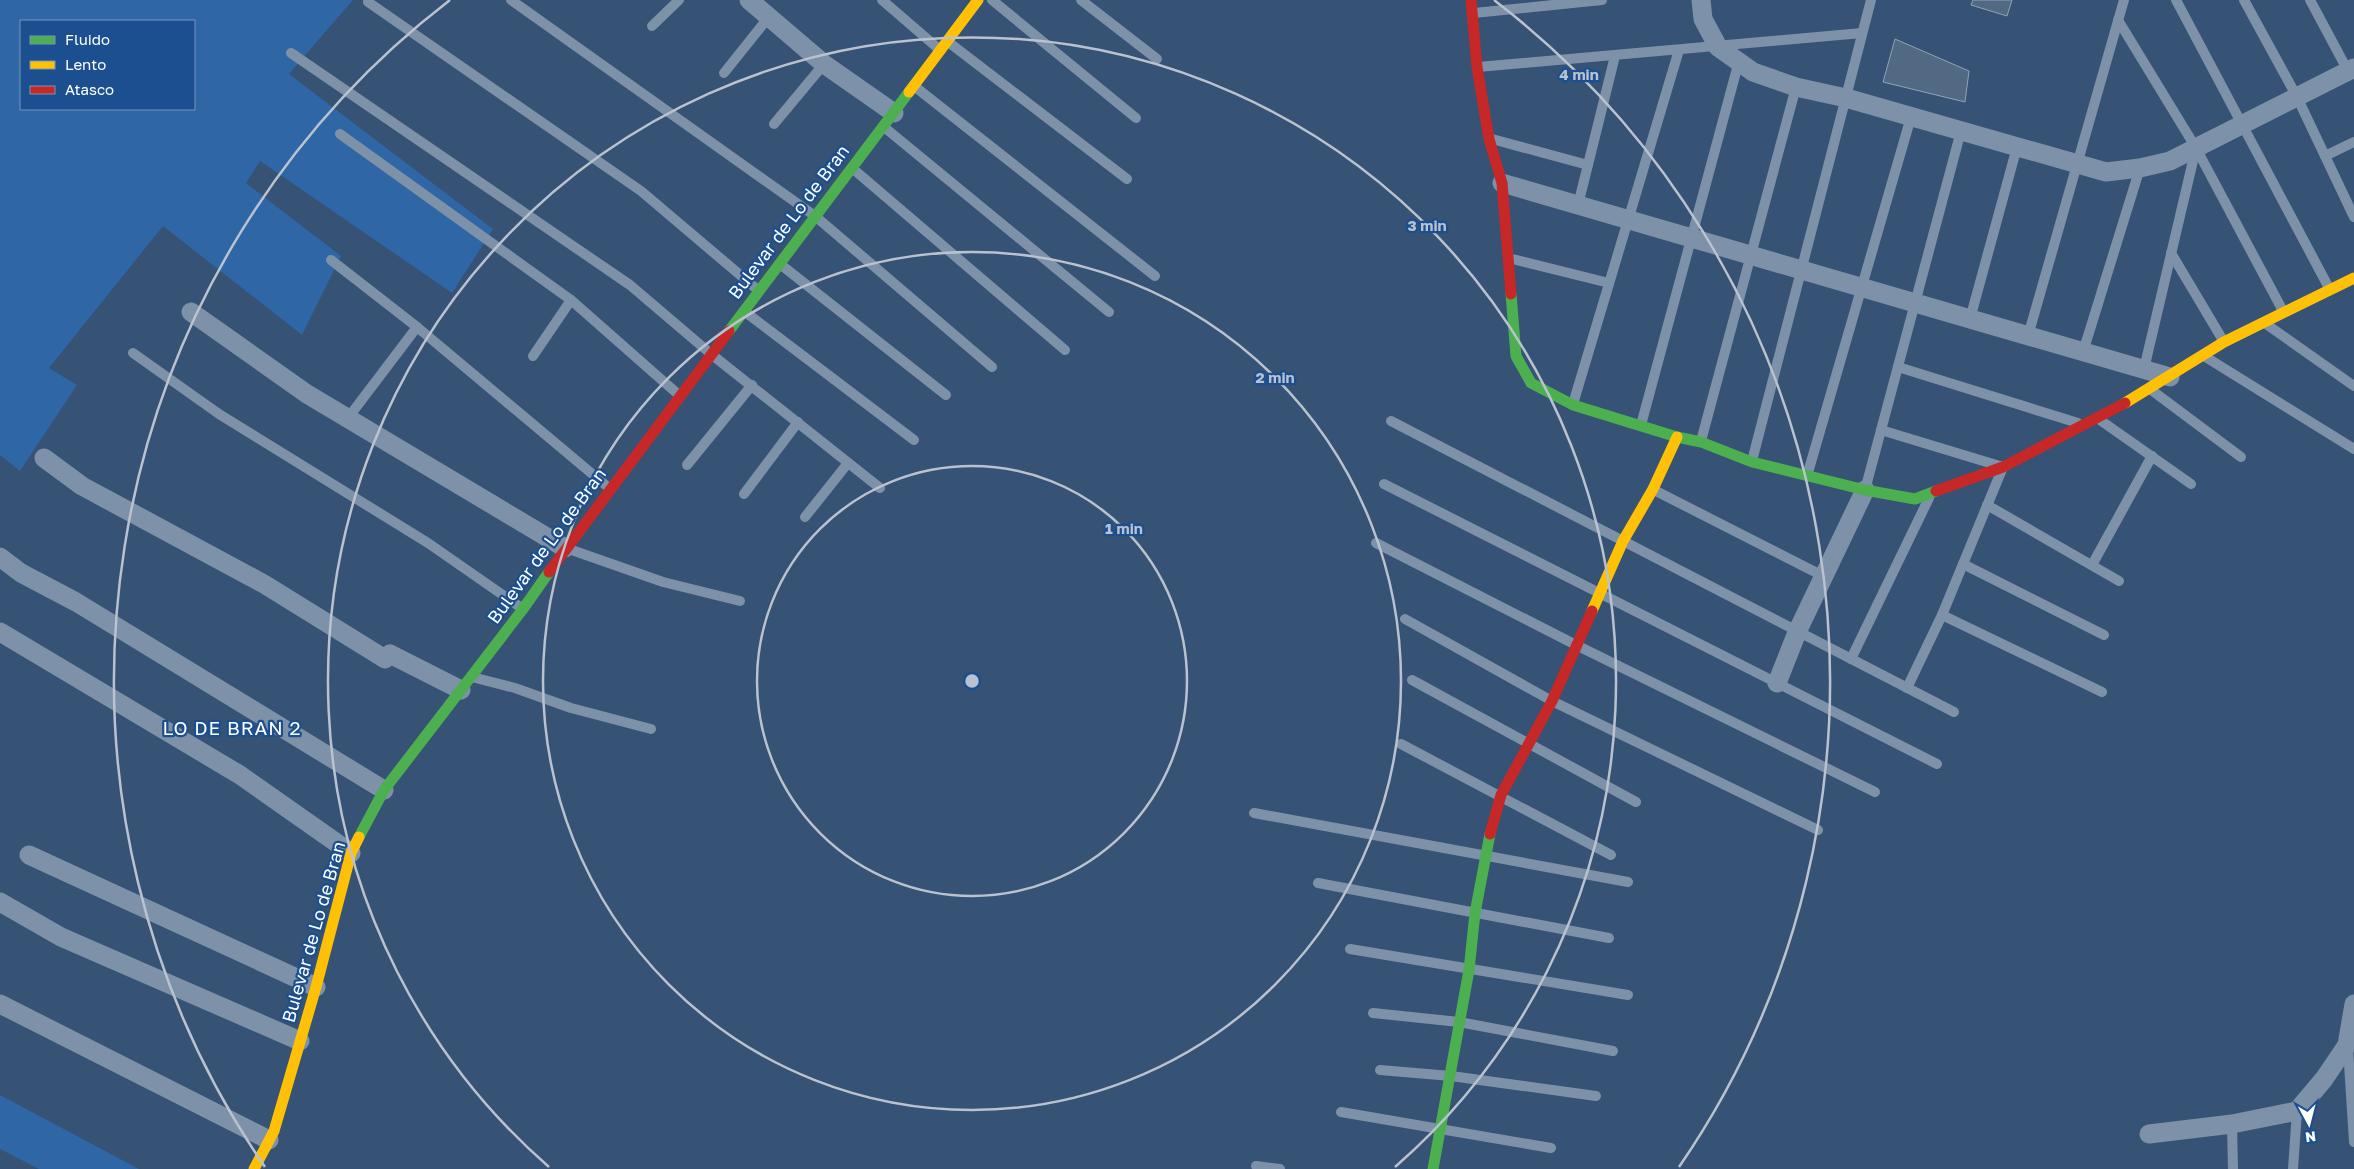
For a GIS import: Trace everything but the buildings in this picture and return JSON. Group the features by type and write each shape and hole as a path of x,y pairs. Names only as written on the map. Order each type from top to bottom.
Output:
{"street":[{"path":"749,0 889,120"},
{"name":"Bulevar de Lo de Bran","path":"254,1169 274,1131 316,987 351,853 384,790 523,610 565,548 978,0"},
{"path":"1471,0 1477,67 1489,139 1502,183 1516,356 1532,383 1573,405 1677,437 1701,442 1752,462 1865,490 1915,499 2002,467 2084,424 2098,419 2170,377 2224,342 2354,278"},
{"path":"1702,0 1703,19 1718,47 1753,72 1796,87 1846,98 2106,172 2140,168 2170,160 2351,70"},
{"path":"1502,183 2170,377"},
{"path":"191,312 307,394 565,548"},
{"path":"1433,1169 1469,970 1476,913 1492,821 1501,795 1552,701 1623,541 1653,489 1677,437"},
{"path":"44,458 82,486 264,584 385,659 390,654 466,683"},
{"path":"1777,683 1798,630 1865,490"},
{"path":"0,557 21,573 76,602 384,790"},
{"path":"0,632 240,775 351,853"},
{"path":"29,855 316,987"},
{"path":"0,902 61,937 300,1041"},
{"path":"0,1004 269,1140"},
{"path":"2149,1134 2232,1124 2297,1111 2324,1079 2347,1045 2354,1004"}],"lane":[{"path":"511,0 815,216 992,367"},
{"path":"652,26 679,0"},
{"path":"882,0 1127,179"},
{"path":"992,0 1136,118"},
{"path":"1081,0 1157,60"},
{"path":"1471,13 1602,0"},
{"path":"1752,462 1871,0"},
{"path":"2028,336 2124,0"},
{"path":"2176,0 2330,289"},
{"path":"2244,0 2297,97 2354,218"},
{"path":"2310,0 2351,70"},
{"path":"368,2 641,191 759,291"},
{"path":"724,73 768,18"},
{"path":"2118,20 2196,148 2283,312"},
{"path":"1477,67 1862,33"},
{"path":"1573,405 1680,50"},
{"path":"291,53 630,285 711,354 880,488"},
{"path":"1578,205 1615,56"},
{"path":"1640,426 1739,61"},
{"path":"774,124 824,64"},
{"path":"914,86 1155,276"},
{"path":"1701,442 1796,87"},
{"path":"1807,476 1911,117"},
{"path":"889,120 1109,312"},
{"path":"1865,490 1961,131"},
{"path":"340,134 571,300 680,396"},
{"path":"1489,139 1588,165"},
{"path":"2325,156 2354,142"},
{"path":"1970,319 2017,146"},
{"path":"2144,370 2196,148"},
{"path":"852,168 1065,350"},
{"path":"2083,352 2140,168"},
{"path":"2171,253 2224,342"},
{"path":"1508,257 1609,283"},
{"path":"331,260 417,327 610,489"},
{"path":"780,264 946,395"},
{"path":"534,356 571,300"},
{"path":"744,311 914,440"},
{"path":"2263,322 2354,386"},
{"path":"348,418 417,327"},
{"path":"134,353 219,414 428,543 523,610"},
{"path":"2203,356 2354,449"},
{"path":"1898,367 2084,424"},
{"path":"687,465 752,385"},
{"path":"2149,389 2241,457"},
{"path":"2098,419 2191,484"},
{"path":"1391,421 1954,712"},
{"path":"744,494 798,422"},
{"path":"1881,430 2002,467 1942,614 1907,688"},
{"path":"2092,565 2152,456"},
{"path":"805,517 848,463"},
{"path":"1384,484 1936,764"},
{"path":"1653,489 1825,577"},
{"path":"1851,659 1931,494"},
{"path":"1987,505 2119,581"},
{"path":"1376,543 1576,645 1875,792"},
{"path":"565,548 663,582 740,601"},
{"path":"1963,564 2104,635"},
{"path":"1942,614 2102,692"},
{"path":"1405,619 1552,701 1818,830"},
{"path":"1412,680 1636,802"},
{"path":"466,683 514,688 571,708 651,728"},
{"path":"1401,744 1501,795 1611,855"},
{"path":"1254,813 1628,882"},
{"path":"1318,884 1609,938"},
{"path":"1350,949 1628,996"},
{"path":"1373,1013 1459,1022 1613,1051"},
{"path":"2347,1045 2354,1142"},
{"path":"1380,1070 1451,1076 1596,1096"},
{"path":"2293,1169 2297,1111"},
{"path":"1341,1112 1551,1148"},
{"path":"2232,1124 2233,1169"},
{"path":"1256,1166 1280,1169"}],"shaded area":[{"path":"0,0 353,0 289,74 493,229 452,293 260,161 246,183 341,256 302,335 163,226 49,368 77,385 20,471 0,455"},
{"path":"0,1095 139,1169 39,1169 0,1149"}],"traffic: fast":[{"path":"729,331 909,92"},
{"path":"1511,294 1516,356 1531,383 1573,405 1677,437 1701,442 1752,462 1865,490 1915,499 1936,491"},
{"path":"359,837 384,790 523,609 549,572"},
{"path":"1433,1169 1469,970 1475,913 1490,834"}],"traffic: slow":[{"path":"909,92 978,0"},
{"path":"2125,403 2224,342 2354,278"},
{"path":"1592,611 1623,541 1653,489 1677,437"},
{"path":"254,1169 274,1131 316,987 351,853 359,837"}],"traffic: jam":[{"path":"1471,0 1477,67 1489,139 1502,183 1511,294"},
{"path":"549,572 729,331"},
{"path":"1936,491 2003,467 2125,403"},
{"path":"1490,834 1501,795 1552,701 1592,611"}],"district":[{"name":"LO DE BRAN 2","path":"232,728"}]}
